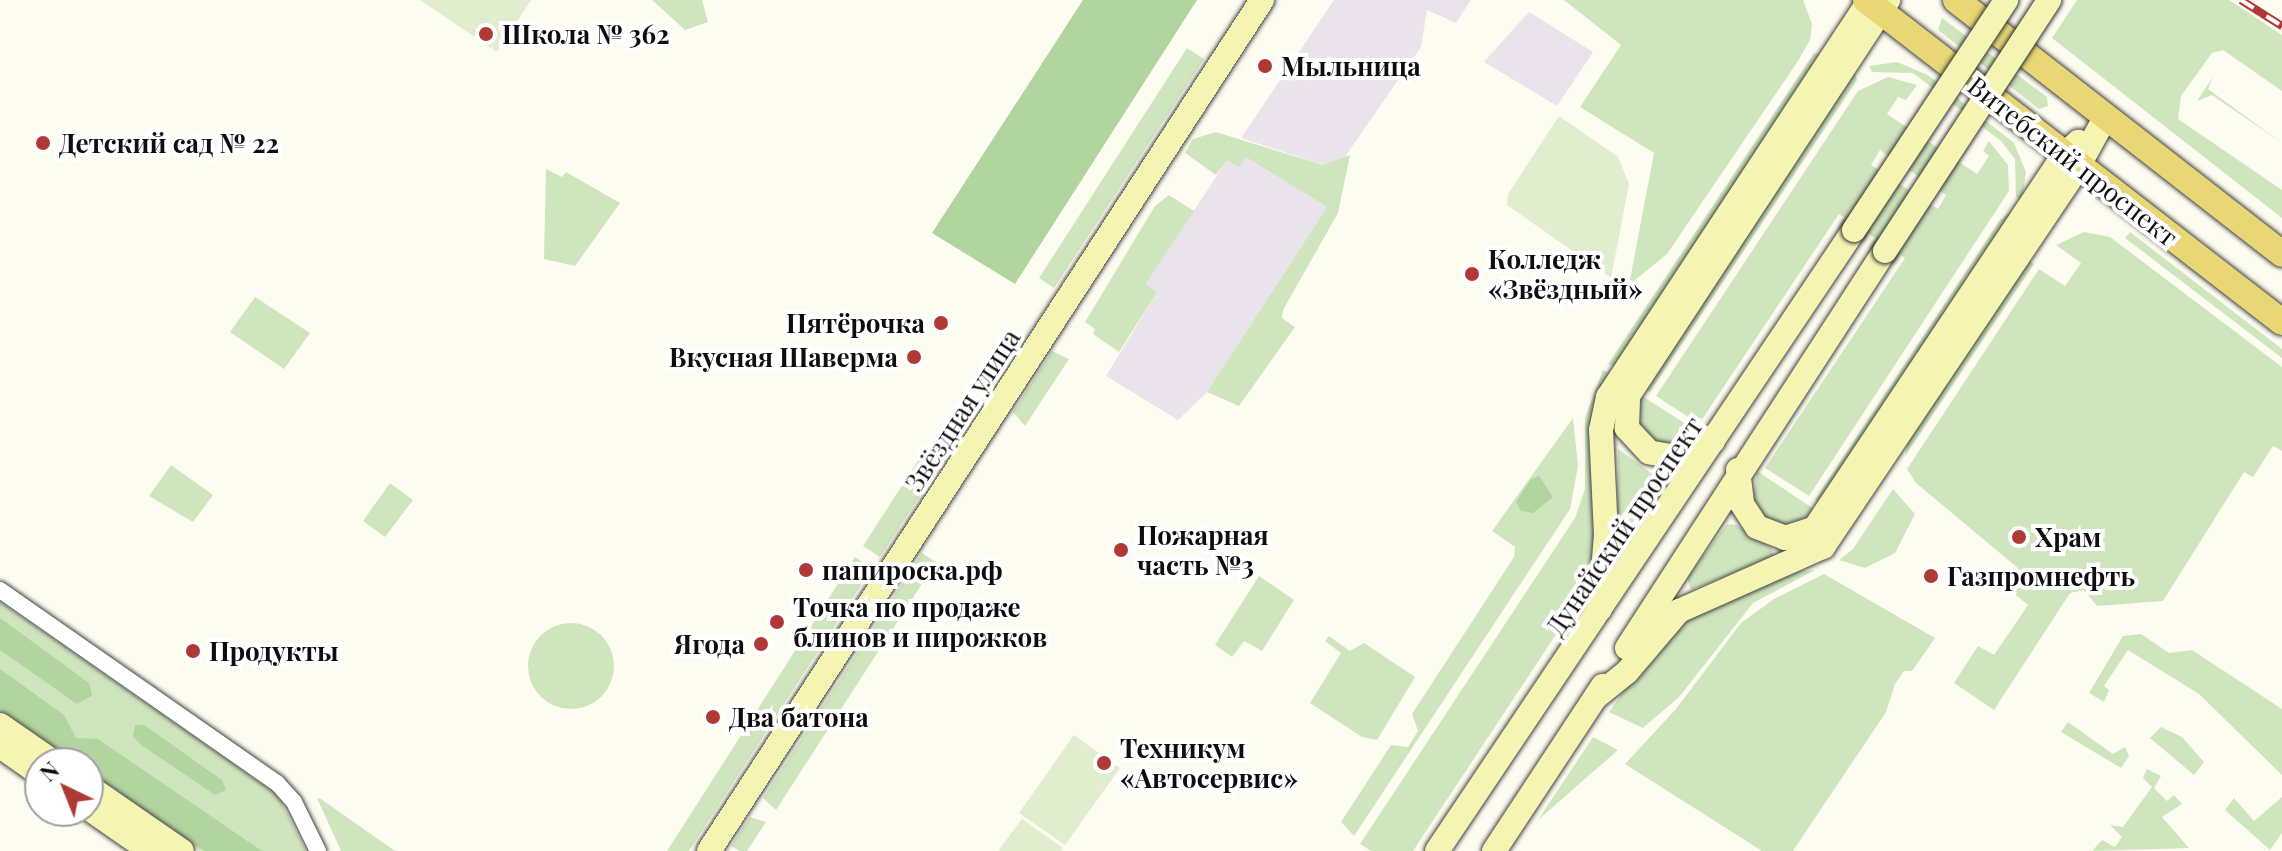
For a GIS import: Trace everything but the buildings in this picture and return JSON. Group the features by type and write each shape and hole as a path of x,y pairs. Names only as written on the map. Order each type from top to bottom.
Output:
{"main road":[{"name":"Звёздная улица","path":"709,851 1262,0"},
{"path":"1956,0 2282,254"},
{"name":"Дунайский проспект","path":"1437,851 1716,440 2006,0"},
{"path":"1494,851 1596,697 1738,470 2049,0"},
{"path":"1716,440 1676,457 1649,452 1627,428 1628,396 1875,3"},
{"path":"1600,611 1606,535 1601,430 1608,397 1875,3"},
{"name":"Витебский проспект","path":"1875,3 2071,161 2282,322"},
{"path":"1738,470 1742,504 1757,527 1785,538 1815,528 2071,161 2106,116"},
{"path":"1596,697 1627,672 1679,611 1823,547 2071,161"},
{"path":"0,725 32,747"},
{"path":"0,746 24,763"},
{"path":"104,797 182,851"},
{"path":"104,819 150,851"}],"street":[{"path":"0,590 277,783 294,802 318,851"}],"shaded area":[{"path":"1334,0 1471,0 1456,23 1427,10 1421,47 1342,161 1323,165 1241,138"},
{"path":"1529,12 1593,52 1557,106 1484,62"},
{"path":"1246,156 1327,207 1207,392 1178,420 1106,376 1157,292 1146,284 1227,160"}],"green space":[{"path":"420,0 531,0 497,52"},
{"path":"652,0 702,0 708,22 685,30"},
{"path":"1083,0 1197,0 1015,284 932,233"},
{"path":"1564,0 1803,0 1812,24 1810,40 1798,61 1667,254 1629,285 1654,153 1580,107 1621,45"},
{"path":"2077,0 2229,0 2282,35 2282,91 2223,50 2212,53 2181,96 2178,119 2282,190 2282,218 2052,38"},
{"path":"1942,18 2047,97 2048,106 2039,109 1938,30"},
{"path":"1187,48 1204,59 1054,288 1039,278"},
{"path":"1814,53 1821,54 1614,367 1608,364"},
{"path":"1897,62 1928,75 2014,143 2026,172 2022,200 2016,197 2015,159 2001,141 1913,73 1872,72 1869,66"},
{"path":"1855,73 1857,80 1650,392 1644,388"},
{"path":"1888,77 1917,85 1906,100 1898,97 1887,114 1977,174 1989,156 1983,151 1989,141 2008,165 2009,191 1809,496 1765,468 1905,258 1839,214 1699,424 1656,396 1858,91","holes":["1880,150 1946,195 1938,209 1871,165"]},
{"path":"2213,77 2208,89 2282,143 2212,95 2197,101"},
{"path":"1559,116 1618,157 1629,184 1611,278 1507,205 1508,194"},
{"path":"1216,132 1323,165 1350,155 1338,213 1283,310 1282,318 1295,327 1239,406 1207,392 1327,207 1246,157 1239,167 1227,160 1216,175 1185,153 1193,139"},
{"path":"546,169 562,177 566,172 620,203 575,266 544,259"},
{"path":"1169,195 1194,211 1146,284 1157,292 1119,352 1093,334 1095,329 1085,322 1155,206"},
{"path":"2011,211 2014,214 1821,505 1815,500 2000,220"},
{"path":"2084,232 2110,237 2282,367 2282,451 2273,446 2253,477 2244,472 2163,601 2097,606 2084,590 2070,593 1994,710 1954,683 1978,646 1994,655 2028,605 2012,592 2025,574 1916,483 1907,469 2039,269 2065,286 2081,263 2056,245"},
{"path":"2130,232 2282,349 2282,358 2125,238"},
{"path":"2027,259 2034,264 1905,456 1908,439"},
{"path":"255,297 310,333 284,369 230,332"},
{"path":"1052,351 1069,359 1025,426 1013,412"},
{"path":"1603,370 1610,374 1597,548 1586,589 1413,851 1371,851 1360,844 1575,518 1585,489 1585,418"},
{"path":"1639,394 1700,433 1665,449 1638,430"},
{"path":"1573,418 1578,466 1570,509 1354,836 1341,822 1391,745 1408,747 1418,731 1412,714 1514,557 1515,547 1492,531"},
{"path":"1618,449 1664,482 1623,544 1617,541"},
{"path":"925,450 942,462 880,557 863,546"},
{"path":"171,465 213,495 193,522 149,496"},
{"path":"1757,471 1817,511 1788,527 1767,521 1753,500"},
{"path":"1539,476 1553,497 1533,513 1521,511 1516,502 1531,479"},
{"path":"390,483 413,500 385,537 363,521"},
{"path":"1893,489 1915,514 1895,553 1865,568 1839,560 1853,549"},
{"path":"1727,524 1737,525 1772,549 1775,557 1691,590 1687,578"},
{"path":"922,553 936,562 776,810 763,798"},
{"path":"855,557 872,568 689,851 667,851"},
{"path":"1815,570 1753,603 1679,697 1643,728 1609,712 1672,623 1796,572"},
{"path":"1824,574 1935,638 1912,671 1904,671 1895,684 1886,712 1793,851 1762,851 1625,764 1676,709 1741,623 1774,599"},
{"path":"1259,576 1294,600 1262,651 1244,641 1232,657 1215,645"},
{"path":"0,602 278,795 306,851 200,851 104,784 104,747 50,747 0,712"},
{"path":"0,618 89,683 92,696 77,704 0,650"},
{"path":"563,623 579,623 602,635 611,649 614,666 611,683 602,697 579,709 563,709 547,702 535,690 528,674 528,658 535,642 547,630"},
{"path":"2141,634 2169,653 2192,650 2282,709 2282,775 2199,694 2128,650 2104,686 2109,690 2104,702 2089,693 2123,636"},
{"path":"1329,636 1350,651 1364,643 1415,677 1377,740 1362,737 1310,703 1341,653 1325,641"},
{"path":"0,669 64,715 76,738 98,739 262,851 204,851 104,781 104,747 55,747 0,709"},
{"path":"2068,722 2113,754 2125,747 2129,756 2121,768 2061,732"},
{"path":"135,725 144,725 222,780 226,790 215,795 141,745 133,736"},
{"path":"2161,727 2182,737 2204,762 2194,775 2150,738"},
{"path":"1074,735 1120,768 1065,845 1019,813"},
{"path":"1593,737 1618,750 1538,820"},
{"path":"2147,769 2161,776 2154,788 2167,801 2174,795 2182,804 2162,817 2189,848 2092,851 2102,840 2115,847 2122,837 2110,825 2123,827 2152,787 2143,778"},
{"path":"2282,797 2282,833 2270,850 2225,810 2234,798 2254,821"},
{"path":"317,798 321,799 395,851 341,851"},
{"path":"750,817 766,822 747,851 740,851 731,846"},
{"path":"1022,819 1063,848 1061,851 998,851"}],"railway":[{"path":"2241,0 2282,26"}],"place":[{"name":"Школа № 362","path":"486,34"},
{"name":"Мыльница","path":"1265,66"},
{"name":"Детский сад № 22","path":"43,143"},
{"name":"Колледж «Звёздный»","path":"1472,274"},
{"name":"Пятёрочка","path":"941,323"},
{"name":"Вкусная Шаверма","path":"914,357"},
{"name":"Храм","path":"2019,537"},
{"name":"Пожарная часть №3","path":"1121,550"},
{"name":"папироска.рф","path":"806,570"},
{"name":"Газпромнефть","path":"1931,576"},
{"name":"Точка по продаже блинов и пирожков","path":"777,622"},
{"name":"Ягода","path":"761,644"},
{"name":"Продукты","path":"193,651"},
{"name":"Два батона","path":"713,717"},
{"name":"Техникум «Автосервис»","path":"1104,763"}]}
